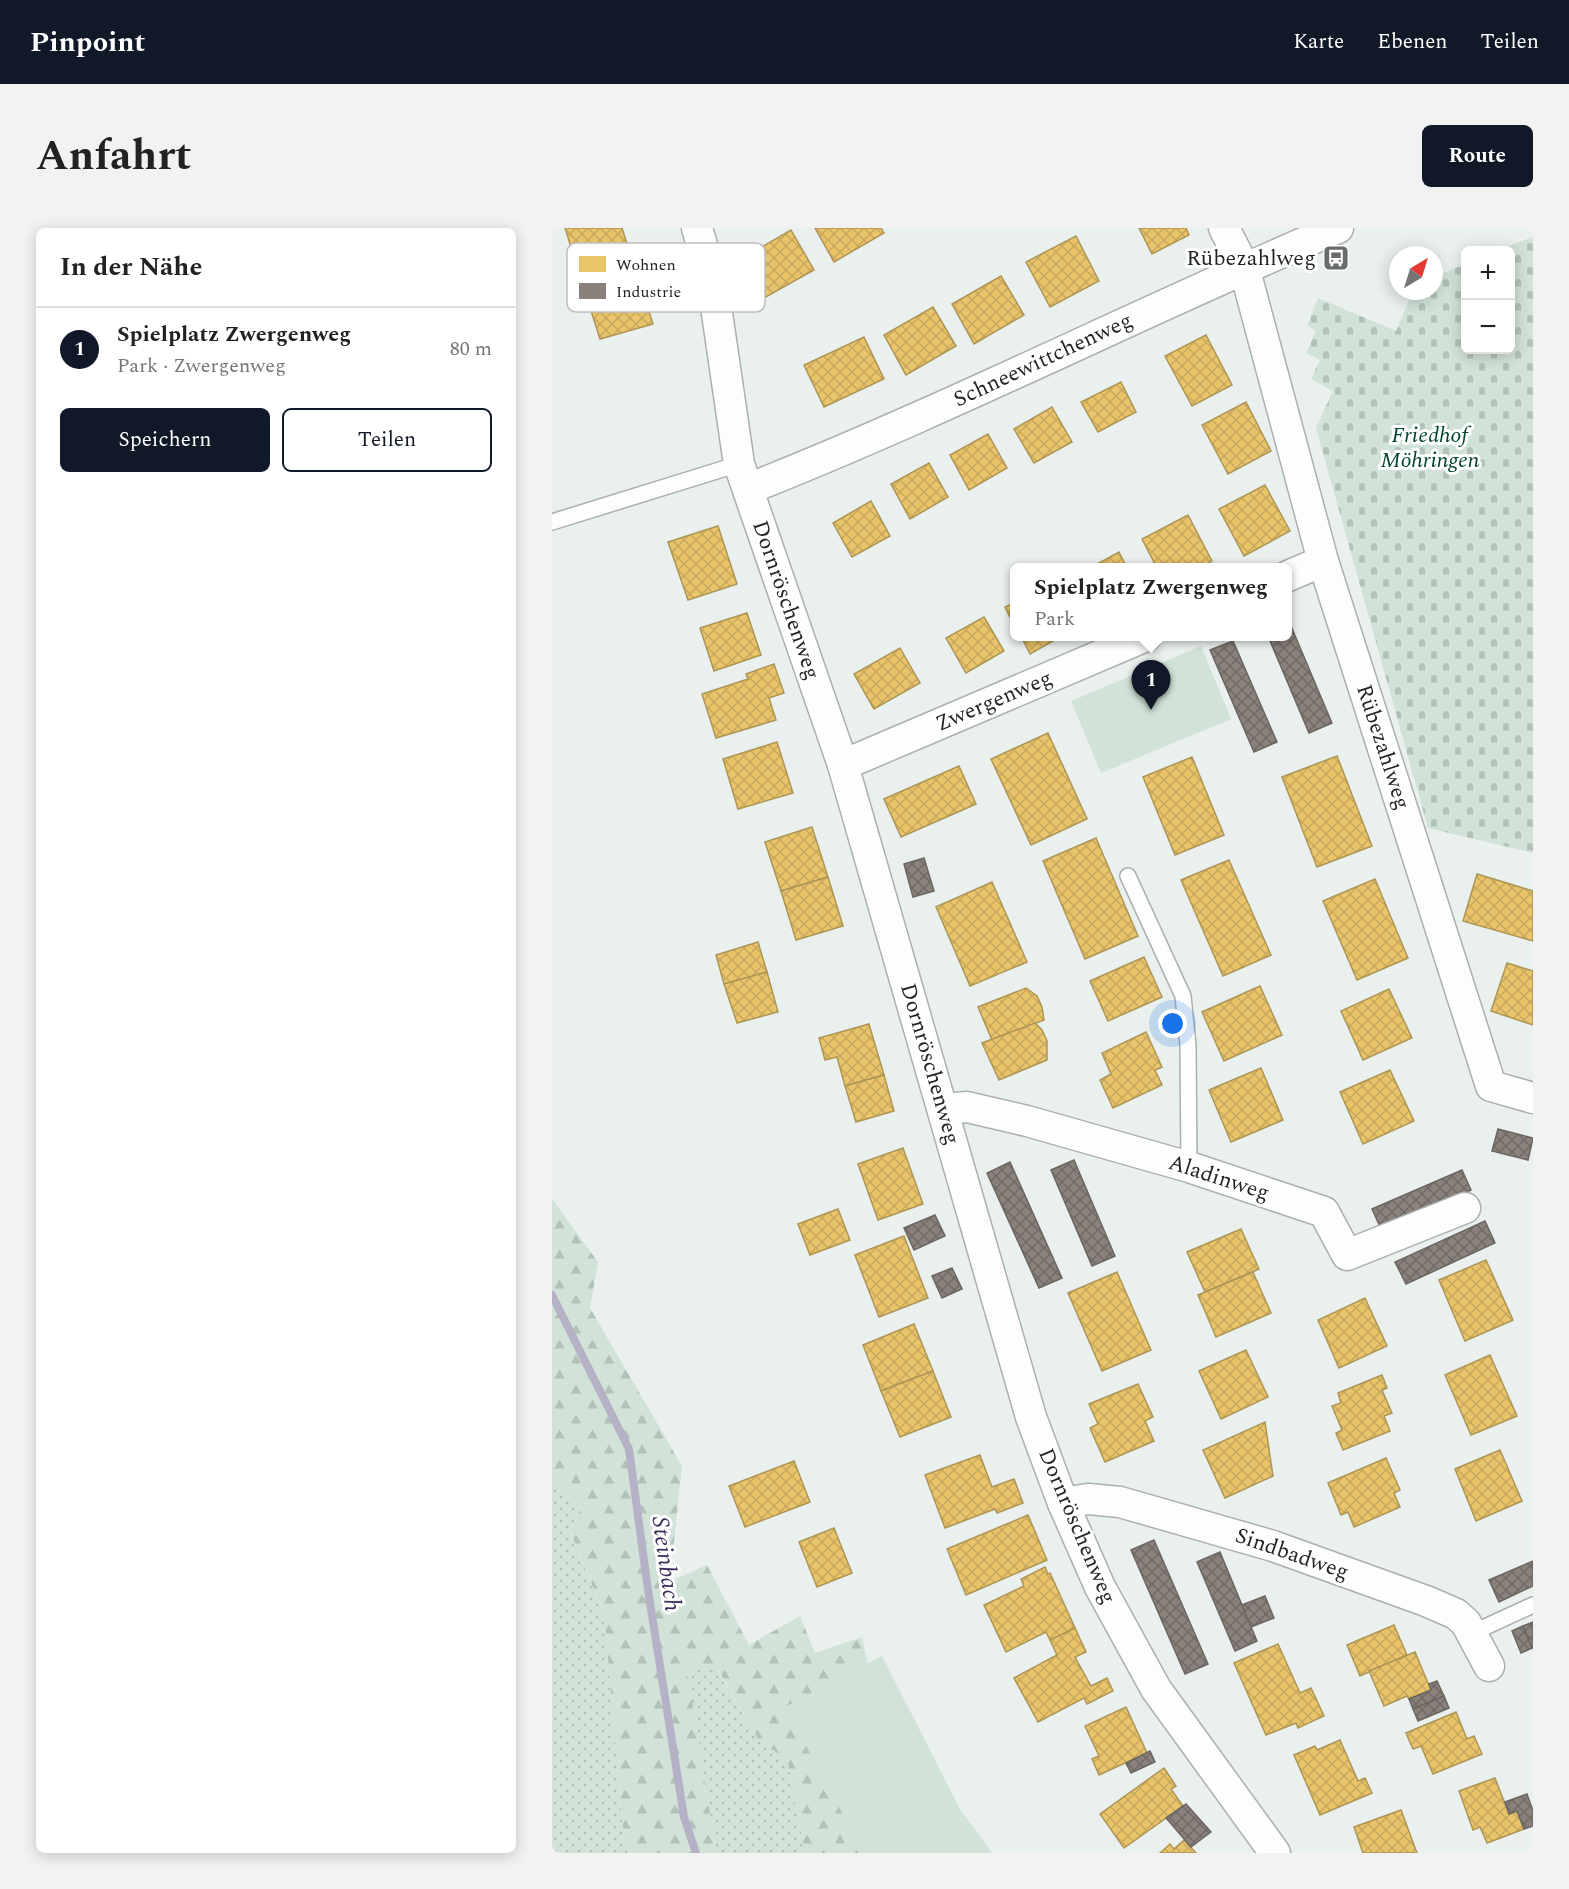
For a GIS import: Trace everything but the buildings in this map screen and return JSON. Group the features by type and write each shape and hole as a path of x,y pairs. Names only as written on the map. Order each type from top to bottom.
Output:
{"street":[{"name":"Dornröschenweg","path":"698,228 702,243"},
{"name":"Rübezahlweg","path":"1224,228 1244,267 1323,561 1491,1086 1533,1098"},
{"name":"Schneewittchenweg","path":"743,477 860,444 1244,267 1338,228"},
{"name":"Dornröschenweg","path":"717,312 743,477 843,765 1031,1417 1063,1503 1100,1587 1156,1689 1275,1853"},
{"path":"1292,574 1323,561"},
{"name":"Zwergenweg","path":"843,765 1134,641"},
{"name":"Aladinweg","path":"943,1109 967,1107 1027,1121 1189,1167 1324,1212 1347,1254 1465,1208"},
{"name":"Sindbadweg","path":"1063,1503 1088,1499 1120,1502 1273,1546 1426,1601 1456,1614 1466,1623 1489,1666"}],"lane":[{"path":"552,522 743,477"},
{"path":"1128,876 1183,996 1188,1045 1189,1167"},
{"path":"1472,1633 1533,1605"}],"green space":[{"name":"Friedhof Möhringen","path":"1533,237 1533,853 1428,828 1316,428 1333,391 1311,379 1320,360 1306,353 1316,331 1307,325 1318,298 1396,331 1409,300 1443,300 1443,273 1461,266 1461,354 1515,354 1515,246 1509,246"},
{"path":"1201,646 1231,719 1101,773 1071,701"},
{"path":"552,1199 598,1262 590,1308 682,1466 671,1570 673,1580 707,1565 749,1645 800,1616 815,1653 862,1637 876,1702 899,1853 805,1853 787,1758 761,1744 718,1670 687,1669 716,1853 625,1853 604,1614 570,1531 580,1509 552,1482"},
{"path":"552,1482 580,1509 570,1532 604,1614 625,1853 552,1853"},
{"path":"882,1656 960,1809 992,1853 864,1853 785,1707"},
{"path":"687,1669 717,1670 761,1744 787,1758 805,1853 716,1853"}],"waterway":[{"name":"Steinbach","path":"552,1295 629,1449 648,1590 684,1817 696,1853"}],"place":[{"name":"Rübezahlweg","path":"1336,258"},
{"name":"Spielplatz Zwergenweg","path":"1151,710"}]}
